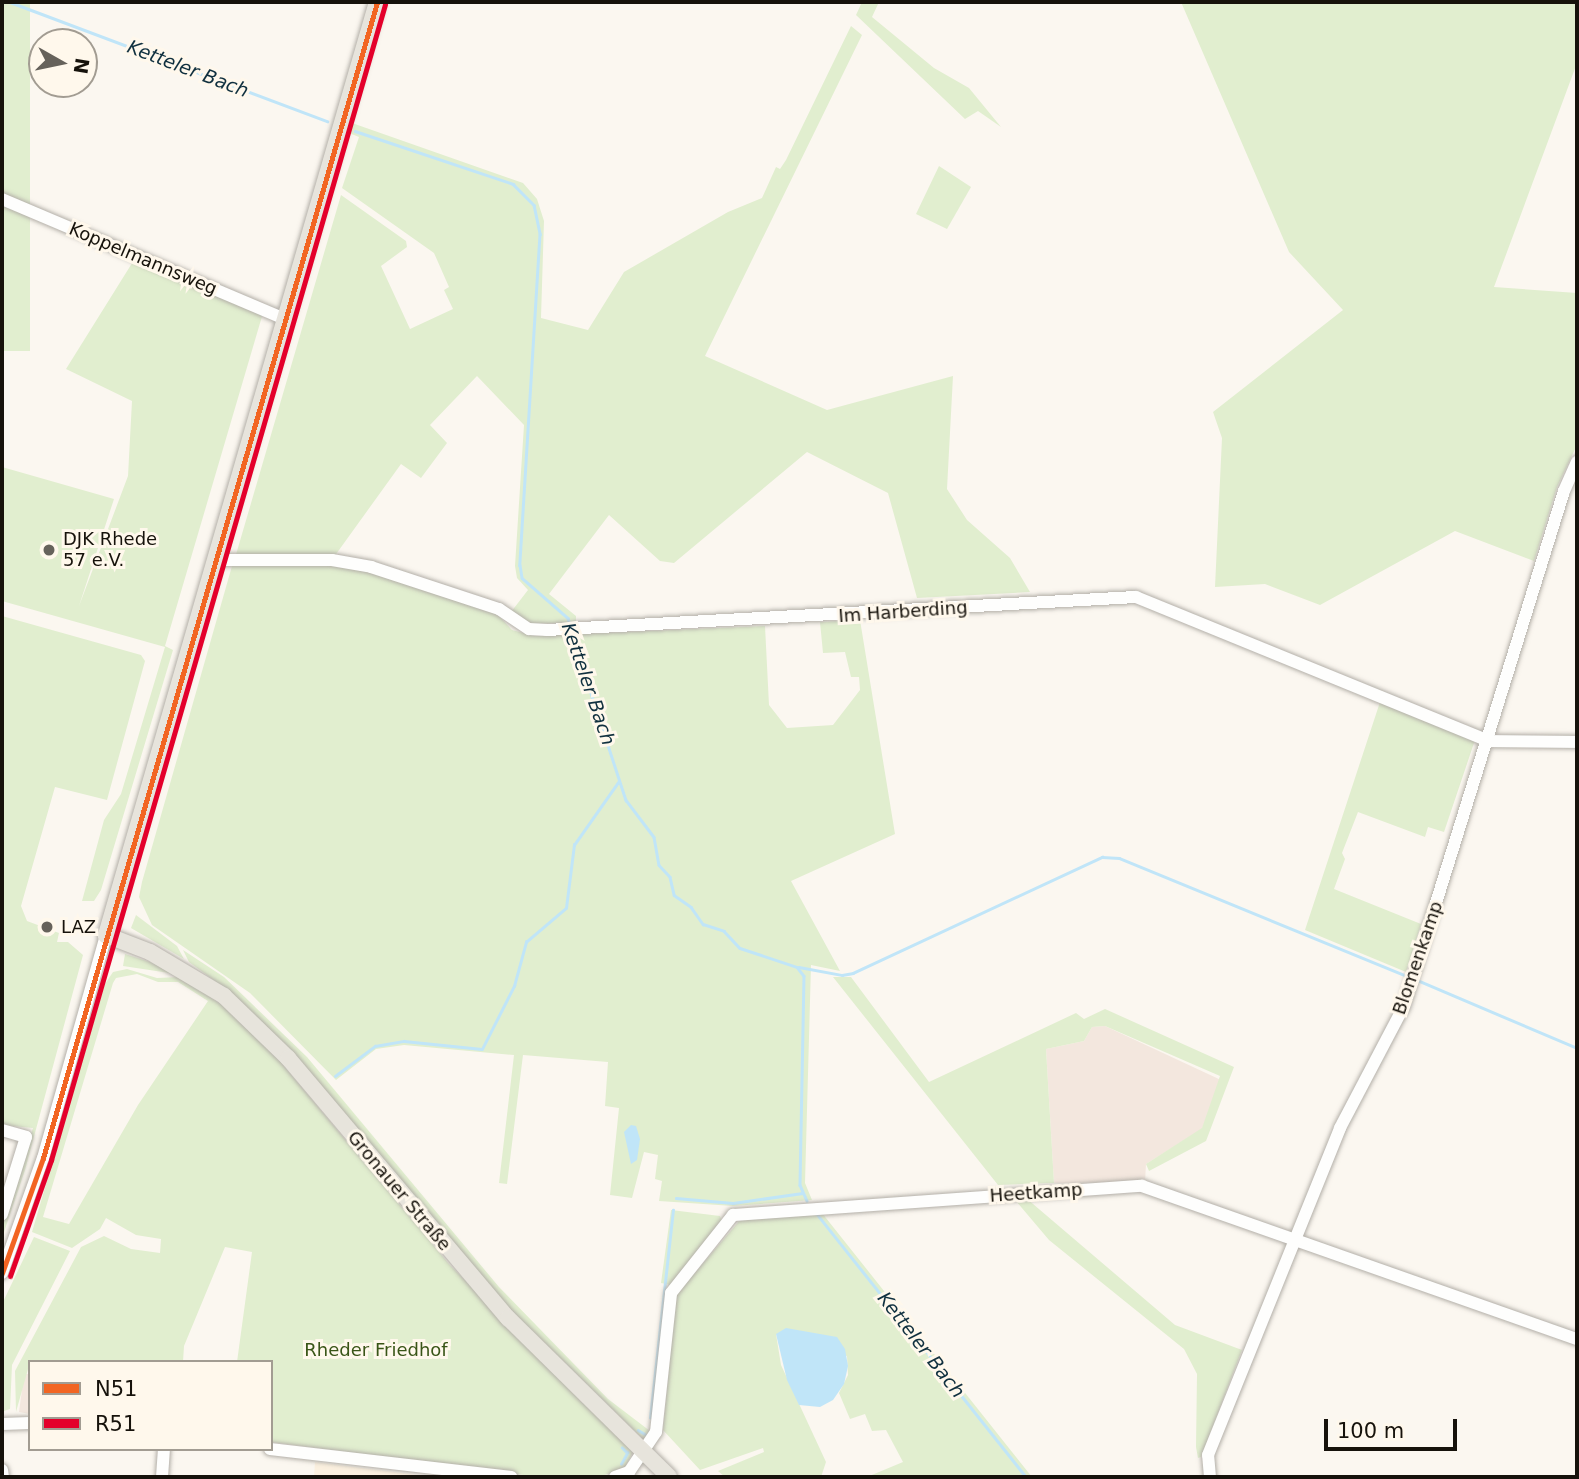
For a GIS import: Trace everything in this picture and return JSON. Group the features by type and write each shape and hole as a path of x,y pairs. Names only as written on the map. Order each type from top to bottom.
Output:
{"main road":[{"path":"107,935 377,2"},
{"name":"Gronauer Straße","path":"107,935 187,972 224,996 288,1058 508,1318 669,1477"}],"street":[{"name":"Koppelmannsweg","path":"2,199 285,319"},
{"name":"Blomenkamp","path":"1210,1477 1208,1455 1293,1242 1340,1128 1404,1006 1489,741 1564,491 1577,462"},
{"name":"Im Harberding","path":"215,560 332,560 371,567 499,609 529,629 1136,597 1489,741 1577,742"},
{"path":"2,1273 40,1168 107,935"},
{"path":"2,1130 26,1137 2,1214"},
{"name":"Heetkamp","path":"644,1453 656,1432 671,1293 733,1215 1142,1186 1293,1242 1577,1339"},
{"path":"2,1424 28,1423"},
{"path":"273,1449 512,1477"},
{"path":"162,1477 164,1451"},
{"path":"615,1477 629,1472 644,1453"},
{"path":"2,1470 3,1477"}],"shaded area":[{"path":"1105,1026 1221,1080 1202,1129 1146,1164 1145,1182 1054,1183 1046,1049 1084,1041 1092,1027"},
{"path":"24,1374 28,1374 28,1414 19,1412"},
{"path":"315,1462 434,1477 314,1477"}],"green space":[{"path":"2,2 30,2 30,351 2,351"},
{"path":"862,2 879,2 872,17 934,68 969,88 1001,127 978,111 965,119 856,15"},
{"path":"1181,2 1577,2 1577,63 1494,287 1577,293 1577,445 1557,487 1534,561 1455,531 1320,605 1265,584 1215,587 1222,438 1213,412 1343,310 1289,252"},
{"path":"851,26 862,35 705,356 827,410 953,376 947,489 967,520 1010,558 1030,592 917,598 888,493 807,452 674,563 660,561 609,515 549,594 576,616 576,622 530,624 511,612 528,590 517,578 515,566 524,425 477,376 430,425 447,443 421,478 401,464 334,557 235,558 341,195 406,241 407,247 381,266 410,329 453,309 444,290 449,287 434,253 342,188 359,137 349,133 352,123 523,183 537,199 544,221 541,318 588,330 624,272 728,212 762,198 776,167 780,169 786,160"},
{"path":"939,166 971,187 947,229 916,214"},
{"path":"134,260 263,313 165,646 173,650 101,890 94,901 82,901 104,820 121,794 165,647 2,601 2,467 114,499 79,606 128,476 132,401 66,369"},
{"path":"310,564 361,568 497,614 512,630 535,636 765,626 769,705 787,728 833,725 860,690 859,677 851,677 845,652 823,653 820,622 860,620 895,834 791,881 840,971 811,965 805,1183 812,1200 733,1206 659,1201 662,1181 655,1179 658,1155 644,1152 632,1198 610,1195 619,1108 605,1106 608,1062 523,1055 507,1184 499,1183 514,1055 404,1045 376,1049 336,1080 250,993 152,925 139,897 142,882 232,566"},
{"path":"2,616 141,655 145,661 107,800 55,787 21,906 27,921 59,933 57,942 68,942 83,955 25,1170 2,1238 2,1224 33,1128 2,1125"},
{"path":"1380,702 1475,740 1444,832 1428,827 1425,837 1358,812 1342,853 1345,859 1334,889 1421,924 1406,972 1305,930"},
{"path":"136,915 177,946 184,959 131,928"},
{"path":"183,950 224,977 307,1057 499,1287 608,1399 650,1431 644,1440 508,1307 281,1041 230,992 189,962"},
{"path":"125,954 150,962 176,974 123,966"},
{"name":"Rheder Friedhof","path":"127,969 157,978 180,977 225,1007 278,1059 449,1264 633,1452 624,1469 598,1477 539,1477 273,1442 273,1360 237,1360 252,1252 225,1247 184,1346 183,1360 28,1360 16,1412 15,1371 81,1247 104,1236 131,1249 160,1253 161,1239 136,1235 106,1218 100,1229 72,1248 32,1232 105,984 113,972","holes":["137,974 158,982 178,982 208,1001 138,1105 69,1224 43,1217 113,983 116,978"]},
{"path":"833,977 851,977 929,1082 1076,1013 1084,1019 1105,1009 1234,1067 1206,1141 1149,1171 1146,1164 1202,1128 1220,1076 1105,1026 1092,1027 1084,1041 1046,1049 1054,1183 998,1185"},
{"path":"1026,1198 1175,1325 1242,1350 1201,1457 1198,1458 1196,1447 1197,1374 1184,1349 1049,1240 1016,1201"},
{"path":"671,1210 720,1216 722,1221 671,1285 661,1283"},
{"path":"822,1213 1032,1477 867,1477 903,1462 886,1430 872,1431 865,1414 850,1419 839,1393 848,1375 847,1356 776,1334 781,1365 826,1462 821,1477 725,1477 718,1471 764,1452 763,1448 700,1470 663,1430 676,1295 741,1219"},
{"path":"34,1237 70,1251 12,1365 10,1409 4,1411 2,1304"}],"water":[{"path":"631,1125 636,1126 640,1139 637,1160 631,1164 624,1132"},
{"path":"786,1328 837,1337 845,1349 848,1366 844,1384 833,1400 820,1407 799,1405 787,1380 776,1334"}],"waterway":[{"name":"Ketteler Bach","path":"10,2 327,121"},
{"name":"Ketteler Bach","path":"355,131 513,184 534,205 540,234 520,565 522,578 568,618 570,625"},
{"name":"Ketteler Bach","path":"571,632 626,800 654,837 659,865 670,877 674,895 691,907 703,924 724,931 740,948 797,967 804,976 800,1185 807,1201"},
{"path":"335,1076 375,1046 404,1041 482,1049 514,986 526,942 566,908 574,845 619,781"},
{"path":"799,967 842,975 853,973 1102,857 1119,858 1407,976"},
{"path":"1417,980 1577,1048"},
{"path":"676,1198 733,1203 802,1193"},
{"path":"650,1418 673,1210"},
{"name":"Ketteler Bach","path":"817,1214 1026,1477"},
{"path":"638,1430 645,1434"},
{"path":"621,1464 627,1453 622,1448"}],"transit line":[{"name":"N51","path":"2,1273 43,1158 377,2"},
{"name":"R51","path":"10,1276 51,1160 385,4"}],"place":[{"name":"DJK Rhede 57 e.V.","path":"49,550"},
{"name":"LAZ","path":"47,927"}]}
